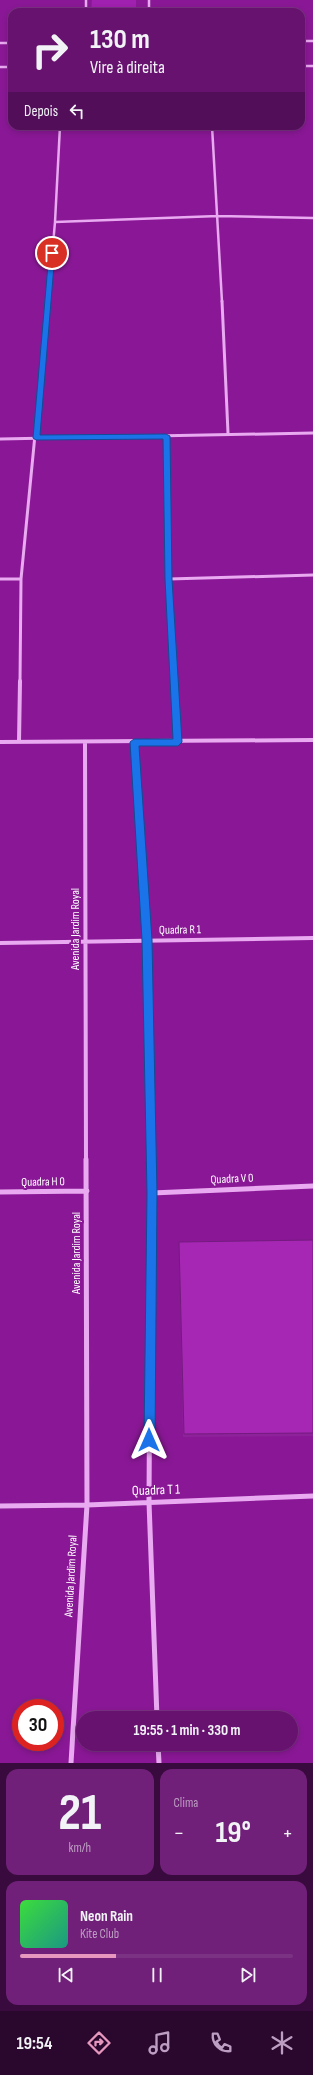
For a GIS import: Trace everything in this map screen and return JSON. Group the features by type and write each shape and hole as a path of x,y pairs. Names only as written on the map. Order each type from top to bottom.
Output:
{"street":[{"path":"18,742 20,579 36,438 55,222 60,130"},
{"path":"212,130 218,216 228,433"},
{"path":"55,222 218,216 313,218"},
{"path":"0,439 166,436 228,433 313,433"},
{"path":"166,436 169,579 178,742"},
{"path":"169,579 313,574"},
{"path":"0,579 20,579"},
{"path":"0,742 85,743 313,740"},
{"path":"134,742 147,940 152,1193 149,1502 157,1711"},
{"name":"Avenida Jardim Royal","path":"71,1763 87,1505 85,743"},
{"name":"Quadra R 1","path":"0,944 85,941 313,938"},
{"name":"Quadra V 0","path":"152,1193 313,1186"},
{"name":"Quadra H 0","path":"0,1192 86,1191"},
{"name":"Quadra T 1","path":"0,1506 87,1505 313,1496"},
{"path":"158,1751 159,1763"}],"shaded area":[{"path":"92,0 136,0 136,8 91,8"}],"building":[{"path":"313,1240 313,1433 184,1434 179,1242"}],"route":[{"path":"52,253 36,438 166,436 169,579 178,742 134,742 147,940 152,1193 149,1440"}]}
